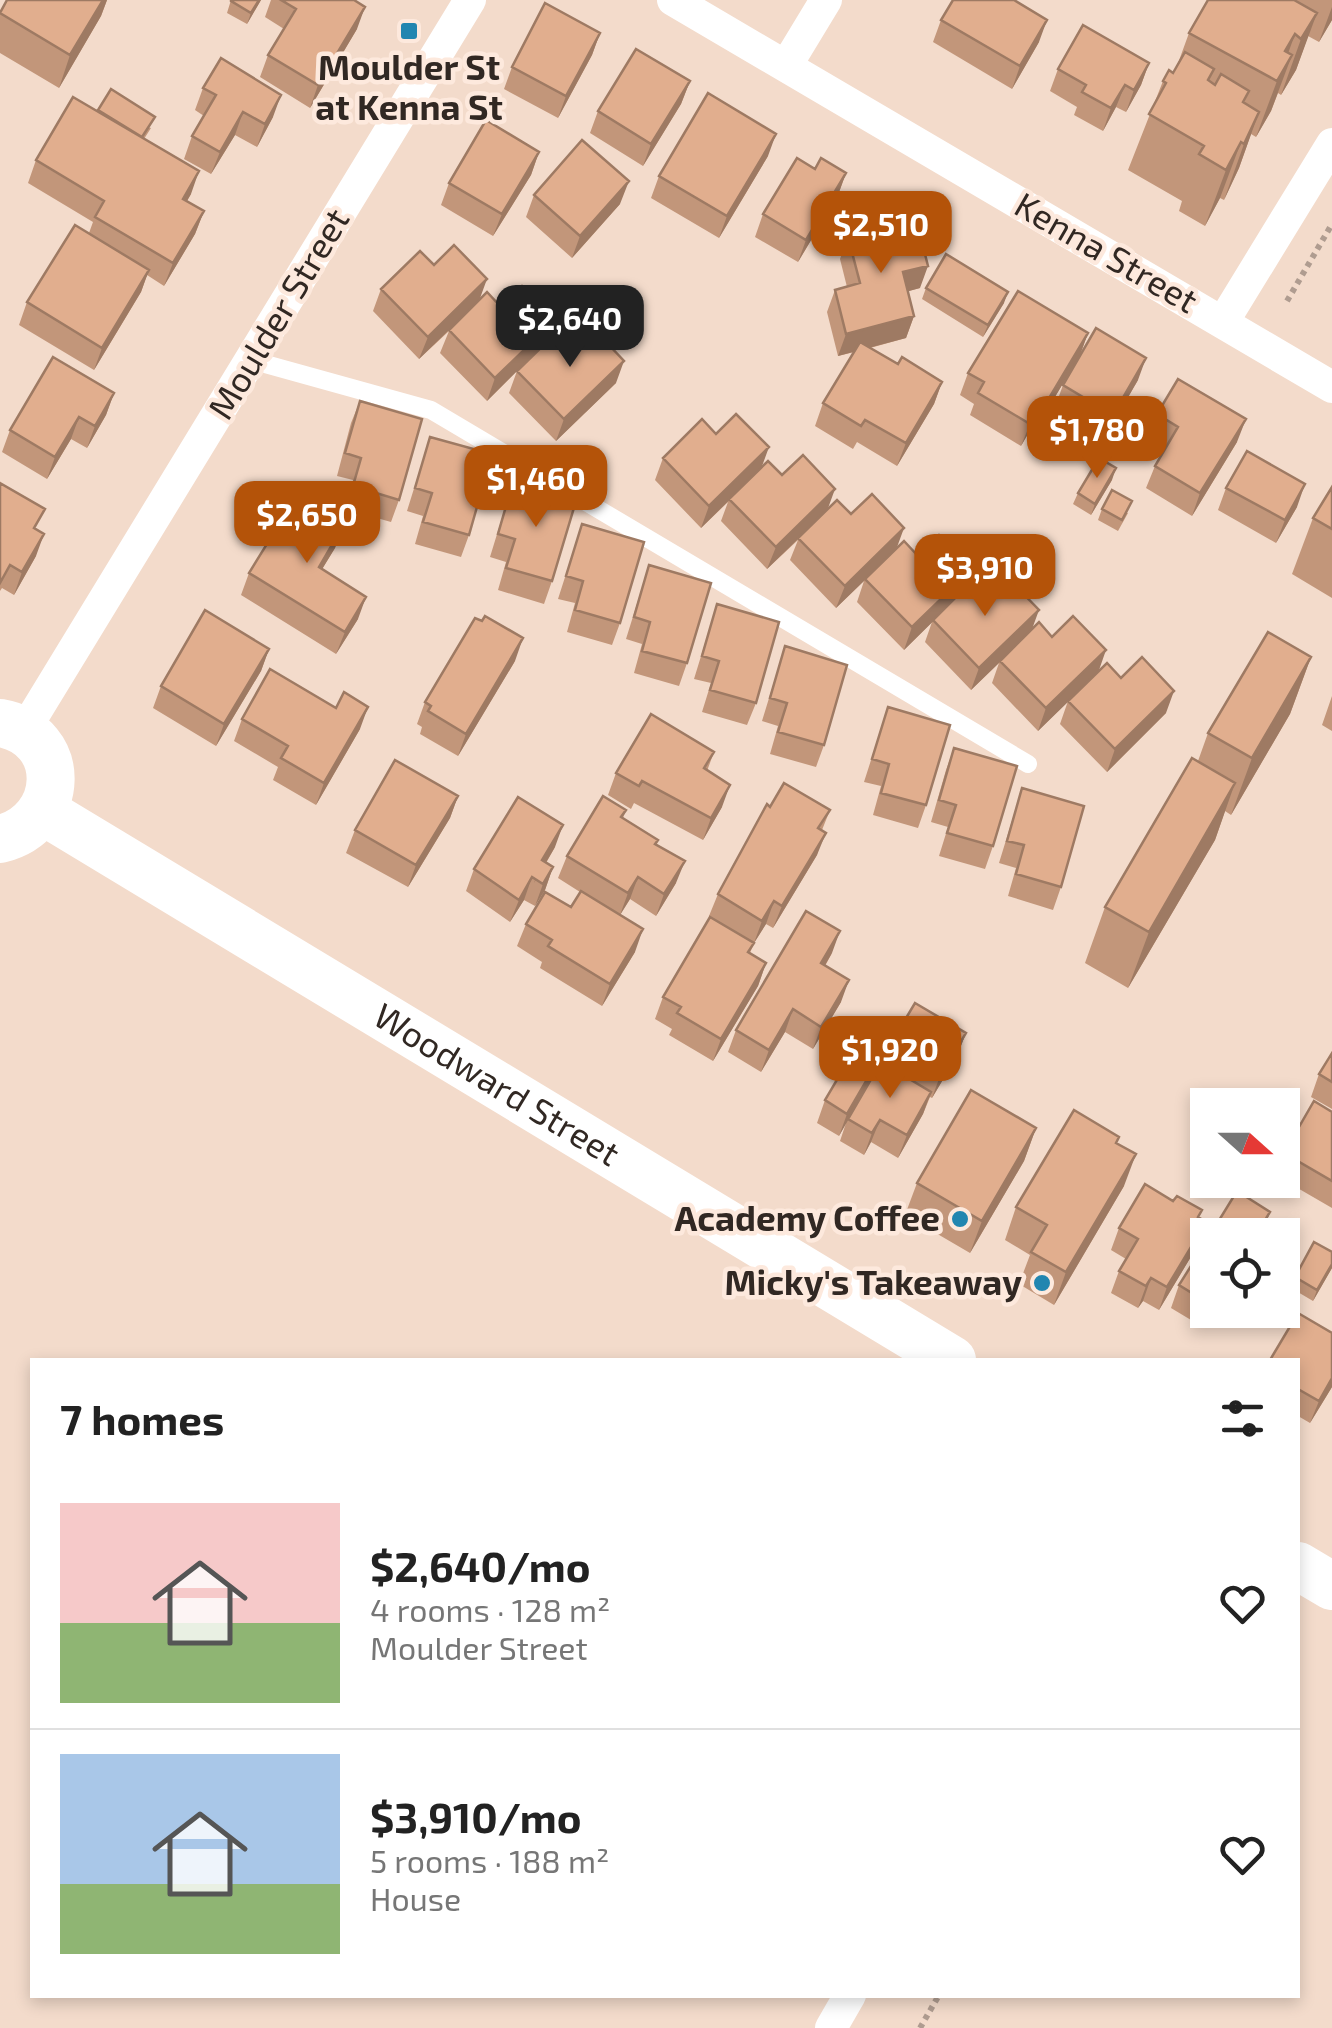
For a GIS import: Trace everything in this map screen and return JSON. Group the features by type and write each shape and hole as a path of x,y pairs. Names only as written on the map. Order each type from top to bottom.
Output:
{"street":[{"name":"Moulder Street","path":"12,727 251,360 470,0"},
{"name":"Kenna Street","path":"672,0 1332,387"},
{"path":"786,66 826,0"},
{"path":"1224,322 1332,144"},
{"path":"0,839 16,836 32,826 44,811 50,794 47,757 12,727"},
{"name":"Woodward Street","path":"44,811 949,1358"},
{"path":"1300,1567 1332,1586"},
{"path":"831,2028 848,1998"}],"lane":[{"path":"251,360 431,410 1028,764"}],"path":[{"path":"1286,301 1332,224"},
{"path":"920,2028 937,1998"}],"building":[{"path":"7,0 103,0 70,55 0,13"},
{"path":"231,0 259,0 251,13"},
{"path":"281,0 354,0 365,7 318,85 268,55 296,9"},
{"path":"953,0 1014,0 1047,20 1020,66 941,20"},
{"path":"1208,0 1294,0 1317,13 1301,39 1295,34 1285,51 1292,55 1277,81 1189,33"},
{"path":"545,3 600,33 566,96 512,67"},
{"path":"1083,25 1149,63 1134,90 1125,85 1111,108 1082,92 1086,85 1058,69"},
{"path":"636,49 690,81 651,144 598,111"},
{"path":"1185,52 1214,69 1208,80 1215,85 1221,74 1249,91 1243,102 1259,112 1226,170 1199,154 1204,146 1149,114 1169,70 1173,73"},
{"path":"221,58 281,95 265,124 243,112 220,152 192,136 216,95 203,88"},
{"path":"111,89 155,117 142,137 98,110"},
{"path":"708,93 776,134 727,216 659,176"},
{"path":"73,97 199,171 183,199 204,211 173,263 95,217 104,201 36,160"},
{"path":"486,120 539,152 502,214 449,183"},
{"path":"582,140 629,181 580,236 534,195"},
{"path":"797,158 815,169 821,158 846,173 806,240 763,214"},
{"path":"916,219 928,266 903,272 914,316 846,334 835,290 860,283 848,237"},
{"path":"75,225 149,270 102,348 27,302"},
{"path":"454,245 487,279 428,337 381,289 420,251 434,265"},
{"path":"946,254 1008,292 988,325 926,288"},
{"path":"522,286 555,320 495,378 449,330 487,292 501,307"},
{"path":"1018,291 1088,333 1030,424 978,393 984,382 968,373"},
{"path":"591,326 624,361 564,419 517,371 557,332 570,347"},
{"path":"1096,328 1146,358 1113,415 1063,385"},
{"path":"860,342 898,364 902,357 942,382 906,443 865,420 861,426 823,403"},
{"path":"53,357 114,393 95,426 79,417 55,457 10,430"},
{"path":"1178,379 1246,419 1200,493 1155,466 1178,427 1157,414"},
{"path":"360,401 422,419 399,500 353,486 361,458 345,453"},
{"path":"736,414 769,447 709,506 663,458 702,419 716,434"},
{"path":"430,437 492,454 469,535 423,522 432,493 415,488"},
{"path":"1247,451 1305,484 1285,520 1226,488"},
{"path":"803,455 835,489 776,547 729,499 768,461 782,475"},
{"path":"1099,458 1116,468 1095,504 1078,493"},
{"path":"513,482 576,501 552,581 506,568 515,539 498,534"},
{"path":"0,483 45,509 34,528 44,534 22,572 10,565 0,583"},
{"path":"1332,487 1332,529 1313,518"},
{"path":"1112,490 1132,501 1122,520 1102,509"},
{"path":"872,494 904,528 845,586 798,538 837,500 851,514"},
{"path":"296,497 343,526 319,567 366,597 345,632 249,573"},
{"path":"582,524 644,542 620,623 575,610 583,581 566,576"},
{"path":"939,535 972,569 912,627 865,579 904,541 918,556"},
{"path":"649,565 711,583 687,663 642,651 650,622 634,617"},
{"path":"1006,576 1039,610 979,668 933,620 972,581 985,596"},
{"path":"717,604 779,622 756,703 710,690 719,661 702,656"},
{"path":"205,610 269,649 224,724 161,686"},
{"path":"485,616 523,638 466,734 428,711 431,706 425,702 475,618 482,621"},
{"path":"1073,616 1106,650 1046,708 1000,661 1039,622 1052,637"},
{"path":"1268,632 1311,657 1252,758 1208,733"},
{"path":"785,646 847,665 824,745 778,732 787,703 770,698"},
{"path":"1142,657 1174,691 1115,749 1068,701 1107,663 1121,678"},
{"path":"270,669 336,708 344,692 368,707 324,783 281,758 288,746 242,719"},
{"path":"888,707 950,725 926,805 881,793 889,764 872,759"},
{"path":"651,714 714,752 704,768 730,785 711,818 642,781 639,786 616,773"},
{"path":"954,748 1017,766 993,846 947,833 956,805 939,800"},
{"path":"1192,758 1235,783 1149,932 1105,907"},
{"path":"395,760 458,796 416,865 355,830"},
{"path":"784,783 830,810 818,828 826,833 782,906 774,901 762,921 718,894 767,804 770,807"},
{"path":"1022,788 1084,806 1061,887 1016,874 1024,845 1007,841"},
{"path":"603,796 626,810 621,817 658,840 655,844 685,861 664,894 638,877 628,893 567,856"},
{"path":"518,797 563,825 542,860 553,867 543,884 532,877 519,900 474,869"},
{"path":"581,891 643,929 610,984 548,946 552,940 526,924 545,892 571,907"},
{"path":"806,911 840,931 821,963 849,980 821,1027 793,1009 769,1050 736,1030"},
{"path":"710,917 754,943 748,952 766,963 721,1039 677,1013 681,1007 663,997"},
{"path":"915,1003 966,1033 940,1076 890,1045"},
{"path":"861,1039 883,1052 847,1114 825,1100"},
{"path":"1332,1053 1332,1082 1319,1074"},
{"path":"881,1062 931,1092 907,1135 880,1120 872,1133 848,1119"},
{"path":"971,1090 1036,1128 982,1221 917,1183"},
{"path":"1314,1101 1332,1112 1332,1181 1300,1162 1300,1125"},
{"path":"1074,1110 1119,1137 1116,1143 1136,1154 1066,1272 1031,1252 1047,1225 1016,1207"},
{"path":"1145,1184 1173,1201 1177,1196 1202,1210 1200,1218 1190,1218 1190,1249 1167,1287 1151,1278 1146,1286 1119,1271 1138,1239 1119,1228"},
{"path":"1233,1198 1248,1198 1270,1212 1266,1218 1220,1218"},
{"path":"1314,1242 1332,1252 1332,1264 1317,1290 1300,1280 1300,1268"},
{"path":"1190,1268 1190,1292 1179,1285"},
{"path":"1300,1314 1332,1333 1332,1378 1319,1401 1300,1390 1300,1358 1271,1358 1289,1328 1300,1328"}],"place":[{"name":"Moulder St at Kenna St","path":"409,31"},
{"name":"Academy Coffee","path":"960,1219"},
{"name":"Micky's Takeaway","path":"1042,1283"}]}
